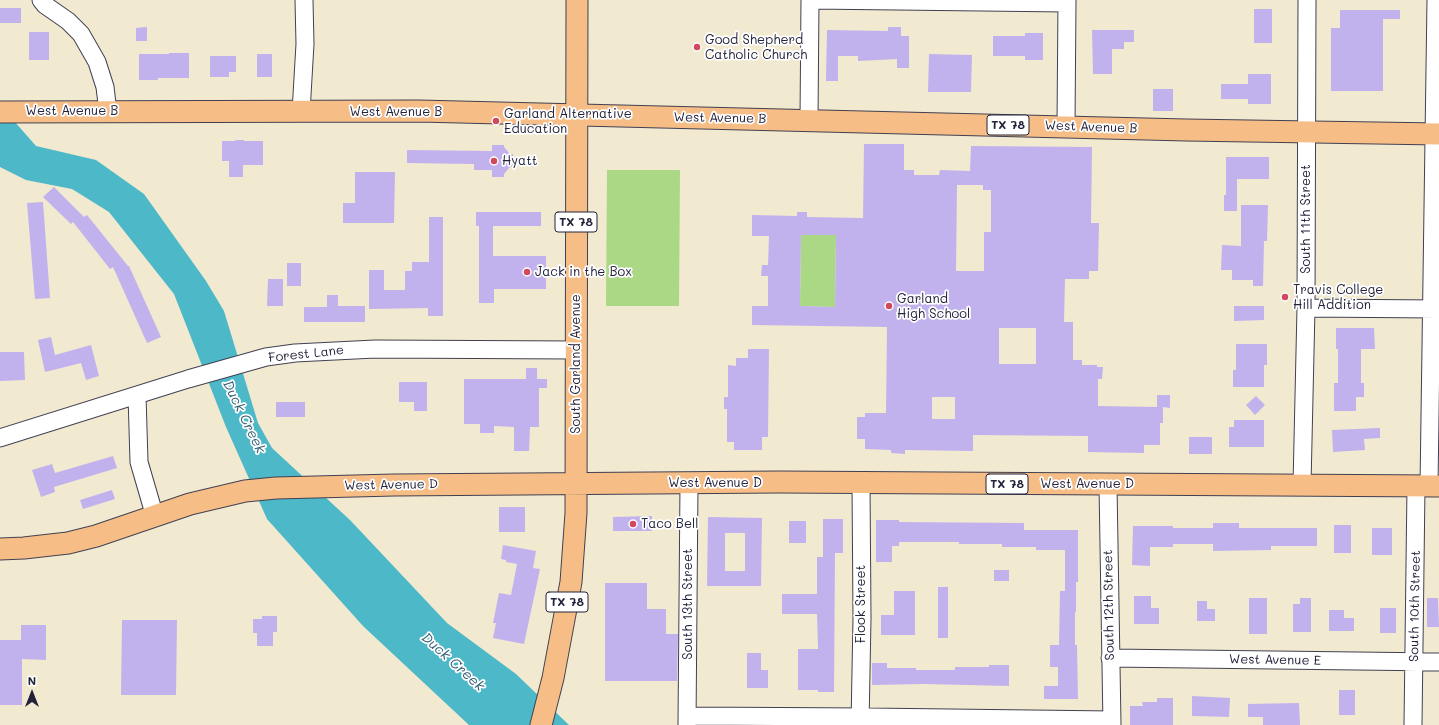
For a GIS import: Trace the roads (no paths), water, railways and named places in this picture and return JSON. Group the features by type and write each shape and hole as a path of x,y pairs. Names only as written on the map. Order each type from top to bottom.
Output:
{"main road":[{"name":"South Garland Avenue","path":"541,725 553,678 571,582 576,513 575,350 577,0"},
{"name":"West Avenue B","path":"0,112 419,111 1306,132 1436,133"},
{"name":"West Avenue D","path":"0,549 68,544 155,517 190,504 234,494 276,488 576,483 1428,486"}],"street":[{"path":"41,0 45,5 68,21 81,34 98,62 105,87 108,112"},
{"path":"301,112 305,44 304,0"},
{"path":"809,120 811,0 1067,2 1066,126"},
{"name":"South 11th Street","path":"1302,485 1306,308 1307,0"},
{"name":"South 10th Street","path":"1413,725 1414,662 1428,486 1436,308 1436,0"},
{"path":"1306,308 1436,308"},
{"name":"Forest Lane","path":"0,438 188,379 254,361 295,352 375,349 575,350"},
{"path":"137,395 139,462 155,517"},
{"name":"South 13th Street","path":"687,720 689,483"},
{"name":"Flook Street","path":"860,721 862,618 861,483"},
{"name":"South 12th Street","path":"1108,485 1112,723"},
{"name":"West Avenue E","path":"1110,658 1439,662"},
{"path":"687,720 1112,723"}],"water":[{"name":"Duck Creek","path":"0,105 36,146 96,160 144,194 206,281 224,311 258,423 272,448 350,520 447,623 516,674 569,725 469,725 363,626 267,519 226,427 174,294 109,212 72,189 26,180 0,167"}],"place":[{"name":"Good Shepherd Catholic Church","path":"697,47"},
{"name":"Garland Alternative Education","path":"496,121"},
{"name":"Hyatt","path":"494,161"},
{"name":"Jack in the Box","path":"527,272"},
{"name":"Travis College Hill Addition","path":"1285,297"},
{"name":"Garland High School","path":"889,306"},
{"name":"Taco Bell","path":"633,524"}]}
